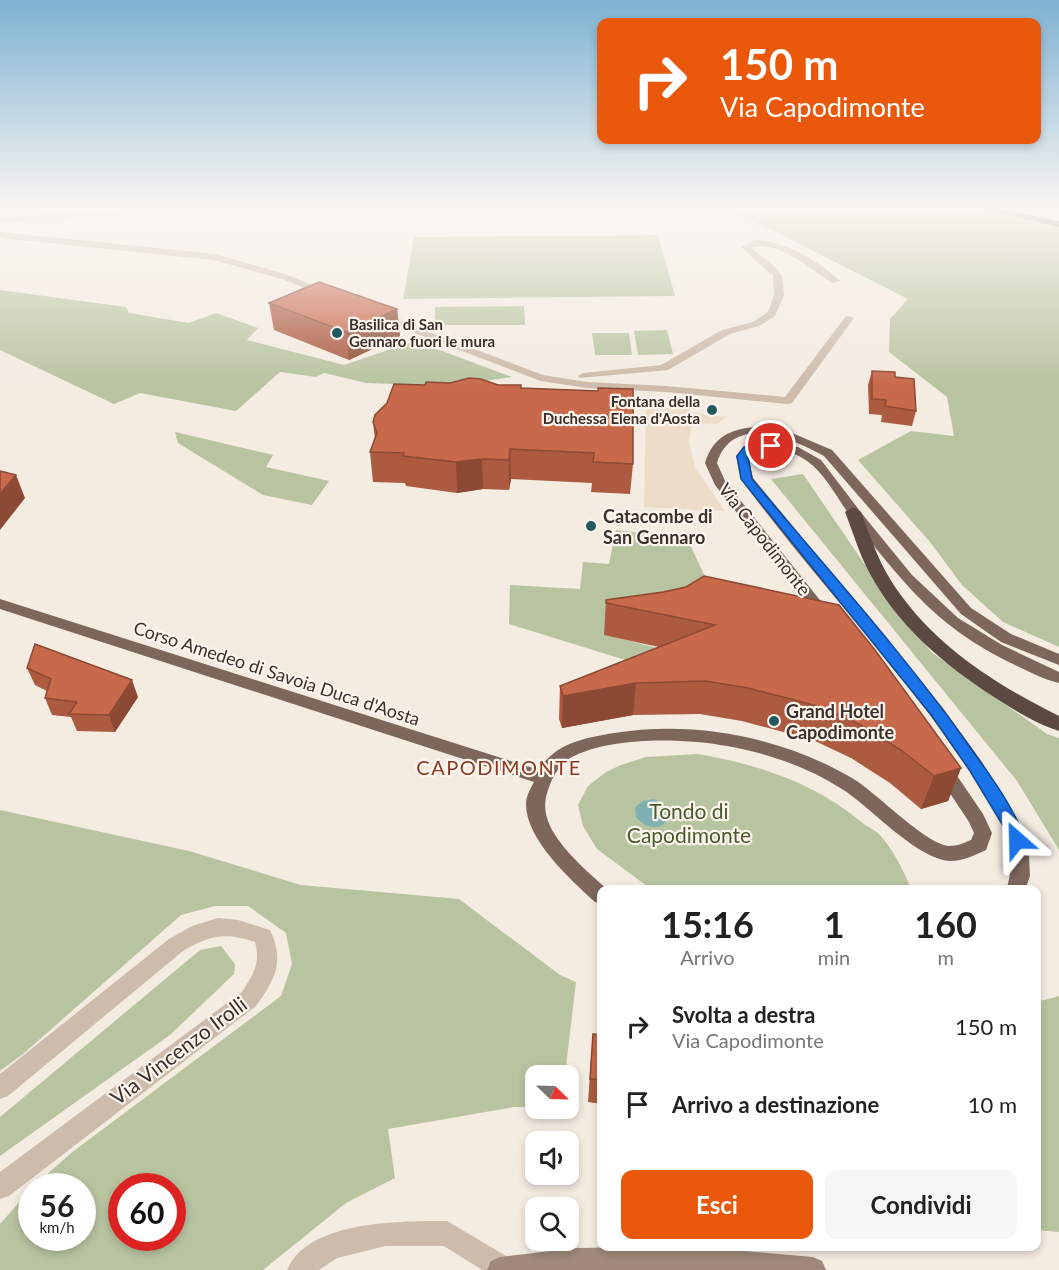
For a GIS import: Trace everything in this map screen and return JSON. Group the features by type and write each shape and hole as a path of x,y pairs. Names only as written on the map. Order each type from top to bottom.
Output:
{"highway":[{"path":"852,512 871,559 887,588 933,640 985,682 1012,700 1059,724"}],"main road":[{"name":"Via Capodimonte","path":"836,630 719,482 711,464 716,447 731,435 751,430 779,433 808,441 828,453 966,611 1006,638 1059,660"},
{"name":"Via Capodimonte","path":"1017,885 1020,876 1020,856 1013,827 976,767 937,712 747,479 742,456 748,449 759,446 799,450 819,465 852,512 926,598 956,624 994,647 1059,678"},
{"name":"Corso Amedeo di Savoia Duca d'Aosta","path":"0,604 543,778"},
{"path":"597,892 568,866 541,825 535,804 543,778 563,754 595,743 666,734 711,737 743,743 836,778 862,793 915,836 942,852 957,853 973,848 979,845 983,833 977,819 935,756"}],"street":[{"path":"251,267 288,278 331,296"},
{"path":"541,378 613,375 664,368 726,332 756,324 772,314 779,295 777,276 770,267"},
{"path":"813,267 835,282"},
{"path":"374,314 541,378 587,385 666,389 788,401 849,318"},
{"name":"Via Vincenzo Irolli","path":"0,1088 176,945 200,930 218,926 242,929 263,936 270,954 264,977 249,999 0,1187"},
{"path":"300,1270 314,1257 333,1246 385,1234 447,1233 502,1269 577,1261 672,1258 813,1270"}],"green space":[{"path":"409,267 667,267 675,296 403,299"},
{"path":"846,267 1059,267 1059,647 1003,622 962,585 930,542 858,460 911,431 954,436 947,397 889,352 890,319 908,299"},
{"path":"0,290 126,307 129,313 189,323 216,313 258,328 247,340 344,365 415,341 512,377 451,386 366,383 324,373 316,377 280,372 236,411 140,393 114,404 0,350"},
{"path":"524,306 525,325 435,325 435,307"},
{"path":"667,330 673,354 638,355 634,331"},
{"path":"592,333 629,333 632,355 595,355"},
{"path":"175,432 273,455 266,467 329,481 312,505 263,495 178,443"},
{"path":"803,474 874,578 931,652 1047,734 1059,738 1059,850 1017,781 771,479"},
{"path":"616,530 687,538 707,581 616,637 664,650 648,667 509,624 510,585 580,589 583,562 609,564"},
{"name":"Tondo di Capodimonte","path":"697,754 763,769 804,785 842,807 877,832 898,860 909,885 646,885 597,849 583,826 578,805 588,786 606,772 646,757"},
{"path":"0,810 189,851 301,885 459,899 560,975 576,982 566,1065 525,1065 525,1107 388,1129 395,1178 346,1203 263,1270 0,1270 0,1224 18,1204 18,1251 96,1251 96,1173 49,1173 71,1153 281,996 292,964 286,933 248,906 215,906 181,915 23,1054 0,1071"},
{"path":"221,946 235,964 234,974 170,1035 0,1156 0,1117 200,950"},
{"path":"1059,996 1059,1232 1041,1230 1041,1001"}],"shaded area":[{"path":"646,409 688,409 690,412 726,417 717,424 692,423 689,442 695,468 725,511 644,507"}],"water":[{"path":"654,799 668,807 670,816 659,827 644,824 636,817 635,807 643,801"}],"building":[{"path":"319,282 397,309 346,332 269,303"},
{"path":"872,371 895,372 895,377 914,379 916,411 885,406 886,400 872,399"},
{"path":"469,378 481,379 498,385 521,385 521,388 598,391 598,388 633,389 633,464 593,462 594,453 510,449 509,460 482,459 456,462 403,456 404,453 370,452 377,433 373,422 375,415 387,403 394,384 450,383"},
{"path":"0,471 16,475 0,494"},
{"path":"704,576 839,605 875,650 961,768 934,776 901,750 861,725 821,707 748,688 705,681 636,683 563,696 560,686 715,625 606,603 606,600 686,587"},
{"path":"35,644 132,680 109,715 69,714 77,702 45,698 51,679 27,668"},
{"path":"593,1034 597,1034 597,1080 590,1079"}],"place":[{"name":"Basilica di San Gennaro fuori le mura","path":"337,333"},
{"name":"Fontana della Duchessa Elena d'Aosta","path":"712,410"},
{"name":"Catacombe di San Gennaro","path":"591,526"},
{"name":"Grand Hotel Capodimonte","path":"774,721"}],"district":[{"name":"CAPODIMONTE","path":"499,767"}],"route":[{"path":"771,446 748,449 742,456 747,479 937,712 976,767 1013,827 1017,840"}]}
